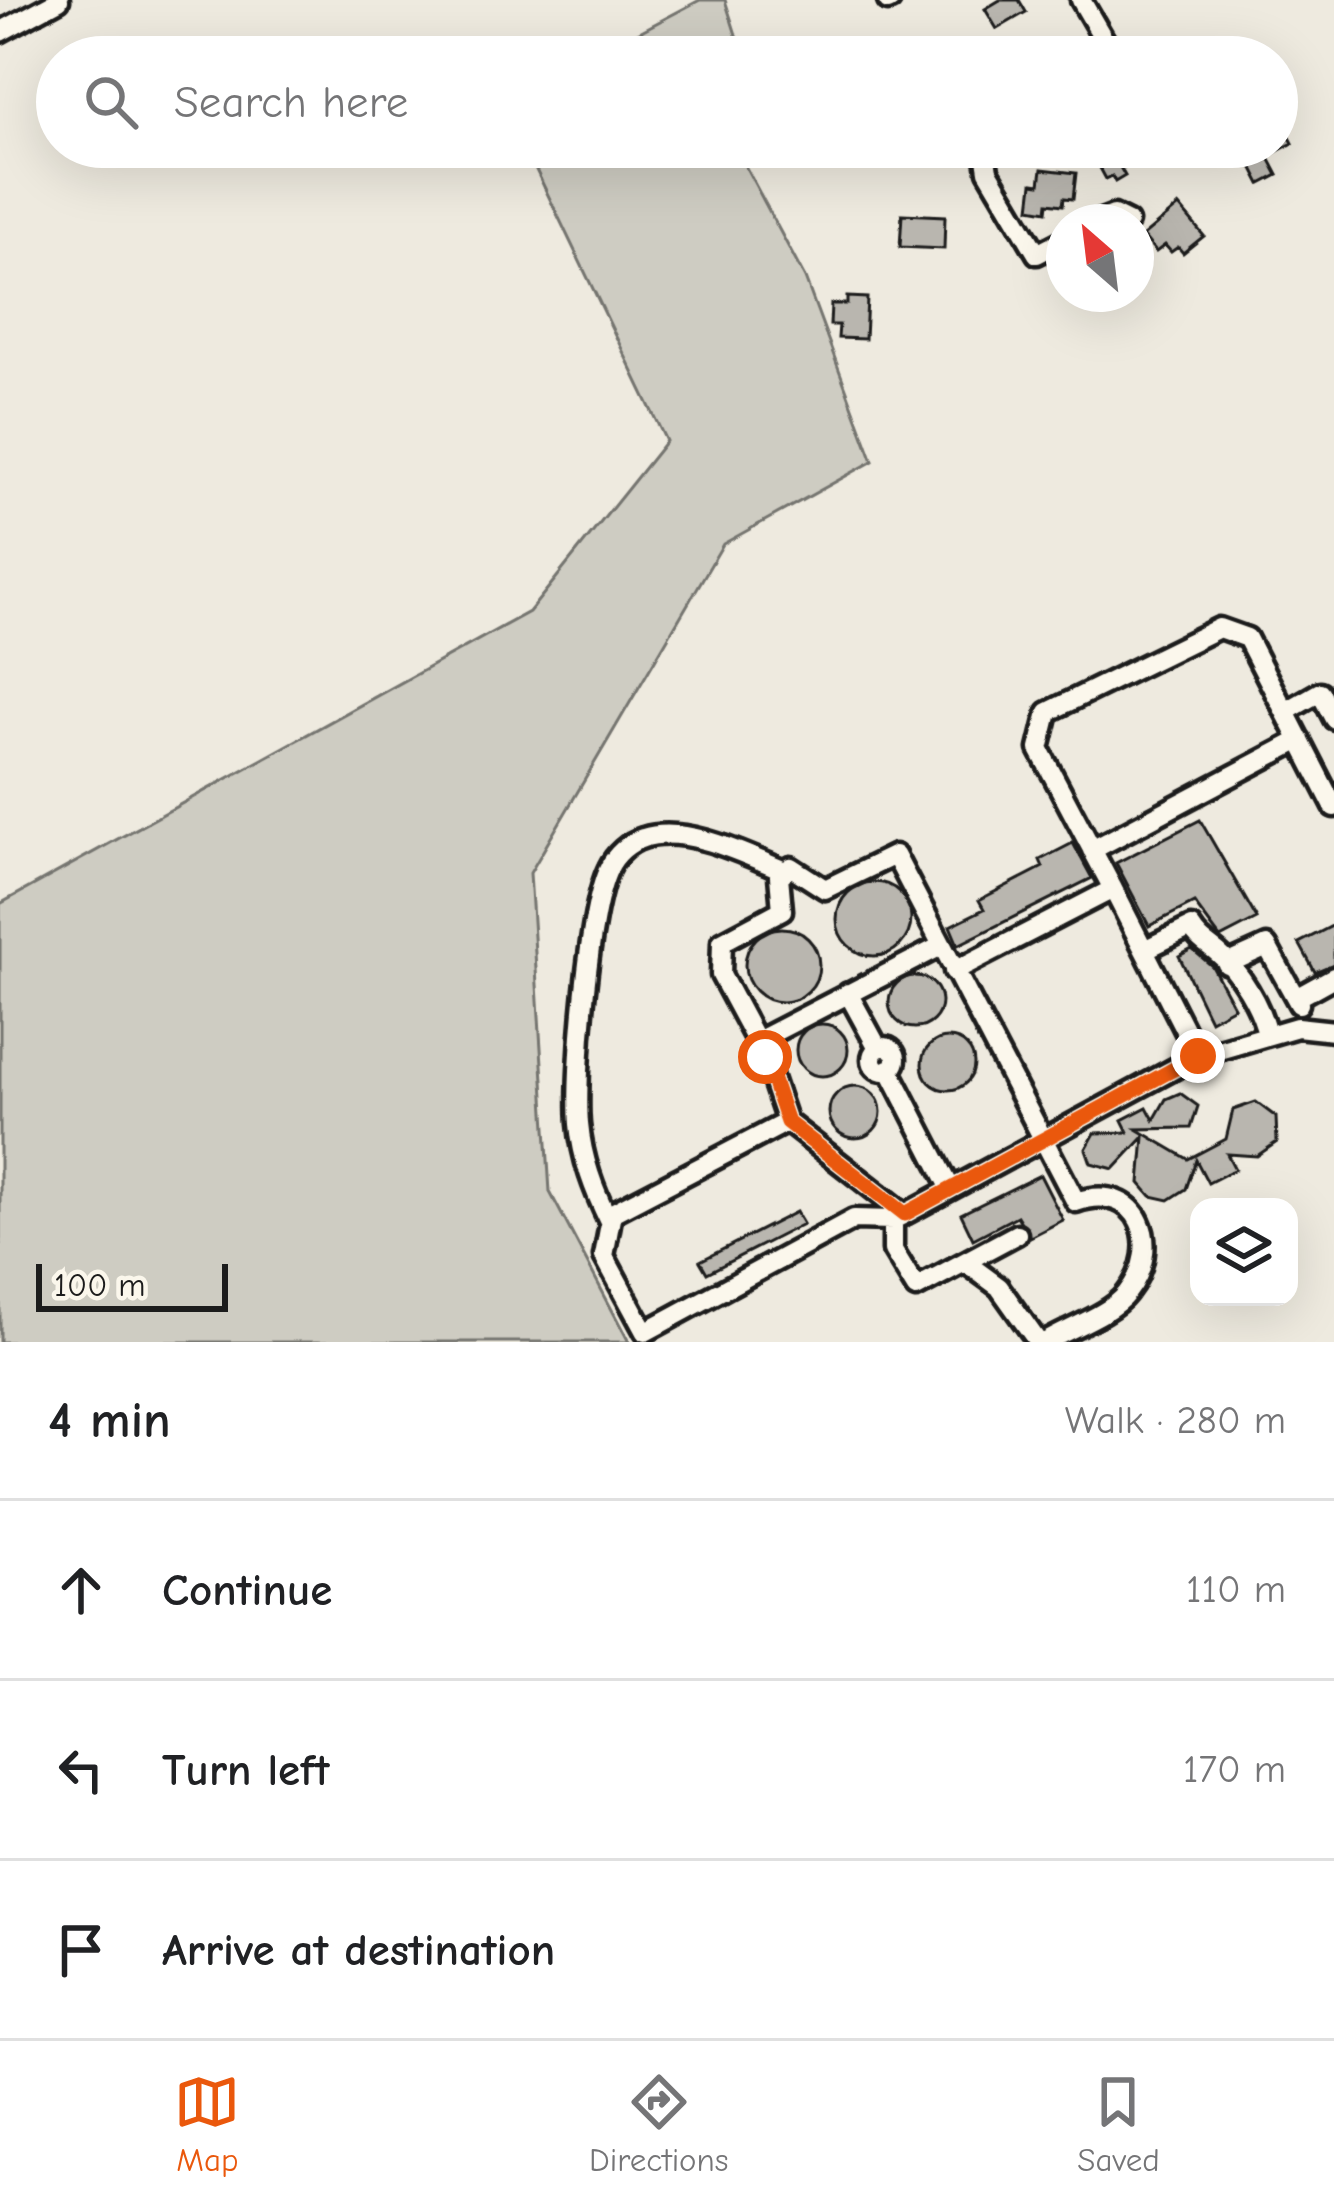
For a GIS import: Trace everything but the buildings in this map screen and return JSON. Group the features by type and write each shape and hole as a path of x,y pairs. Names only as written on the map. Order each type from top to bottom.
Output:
{"street":[{"path":"0,32 59,0"},
{"path":"1081,0 1101,36"},
{"path":"988,168 1037,254 1046,249"},
{"path":"1198,1056 1039,749 1048,712 1219,628 1247,638 1334,807"},
{"path":"1285,712 1320,692 1334,719"},
{"path":"1092,850 1300,740"},
{"path":"609,1221 591,1184 579,1102 589,967 608,868 630,844 663,836 738,852 785,871"},
{"path":"899,1217 787,1122 757,1040 721,975 722,943 782,910 779,876 791,867 825,889 895,855 1076,1202 1091,1196 1118,1200 1138,1212 1148,1254 1126,1295 1042,1342 999,1287 965,1262"},
{"path":"954,971 1113,889"},
{"path":"1144,950 1191,927 1261,1006 1268,1034"},
{"path":"757,1040 941,946"},
{"path":"1227,964 1267,946 1308,1029"},
{"path":"1261,1006 1297,1001 1334,977"},
{"path":"848,993 878,1048 873,1064 889,1069 951,1189"},
{"path":"787,1122 612,1213 604,1256 645,1337 854,1219 899,1217 1198,1056 1268,1034 1334,1031"},
{"path":"899,1217 893,1250 916,1288 1017,1234"}],"shaded area":[{"path":"700,0 725,0 736,36 632,36"},
{"path":"535,168 746,168 805,278 873,461 723,544 530,873 550,1192 629,1342 0,1342 0,904 529,612 666,441"}],"route":[{"path":"765,1057 787,1122 905,1214 1198,1056"}]}
